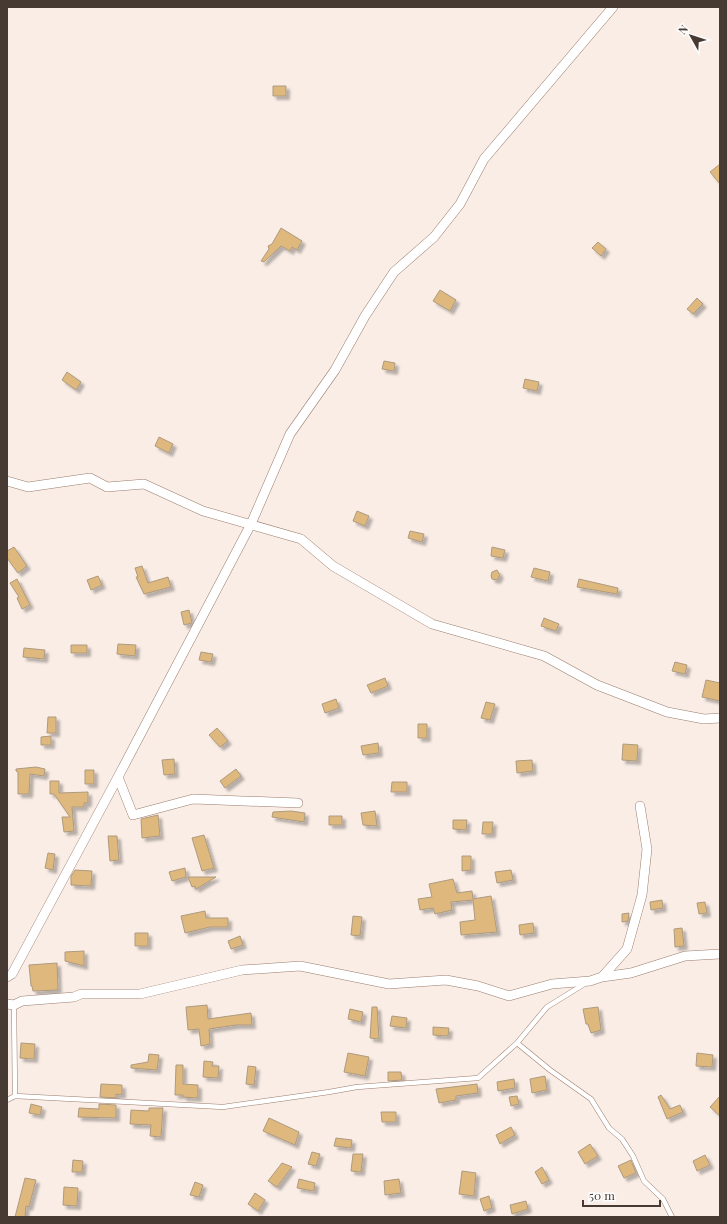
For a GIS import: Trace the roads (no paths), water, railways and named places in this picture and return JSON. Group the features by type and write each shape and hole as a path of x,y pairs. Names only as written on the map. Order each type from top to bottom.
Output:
{"street":[{"path":"7,977 12,974 118,777 251,524 290,434 335,370 365,316 394,272 434,237 460,204 484,159 613,7"},
{"path":"7,481 28,487 90,478 107,487 144,484 203,511 301,539 333,566 432,624 544,656 597,686 667,712 704,719 720,718"},
{"path":"118,777 133,815 193,799 298,803"},
{"path":"602,977 627,949 642,894 647,849 640,806"},
{"path":"10,1005 22,1001 74,997 81,994 140,994 242,970 300,966 389,984 446,980 478,986 509,996 552,984 590,981 602,977 631,973 685,956 720,954"}],"lane":[{"path":"7,1100 15,1096 223,1107 357,1087 478,1078 518,1043 547,1007 590,981"},
{"path":"10,1005 15,1096"},
{"path":"518,1043 550,1070 591,1099 609,1128 622,1139 633,1156 644,1181 663,1199 672,1217"}]}
